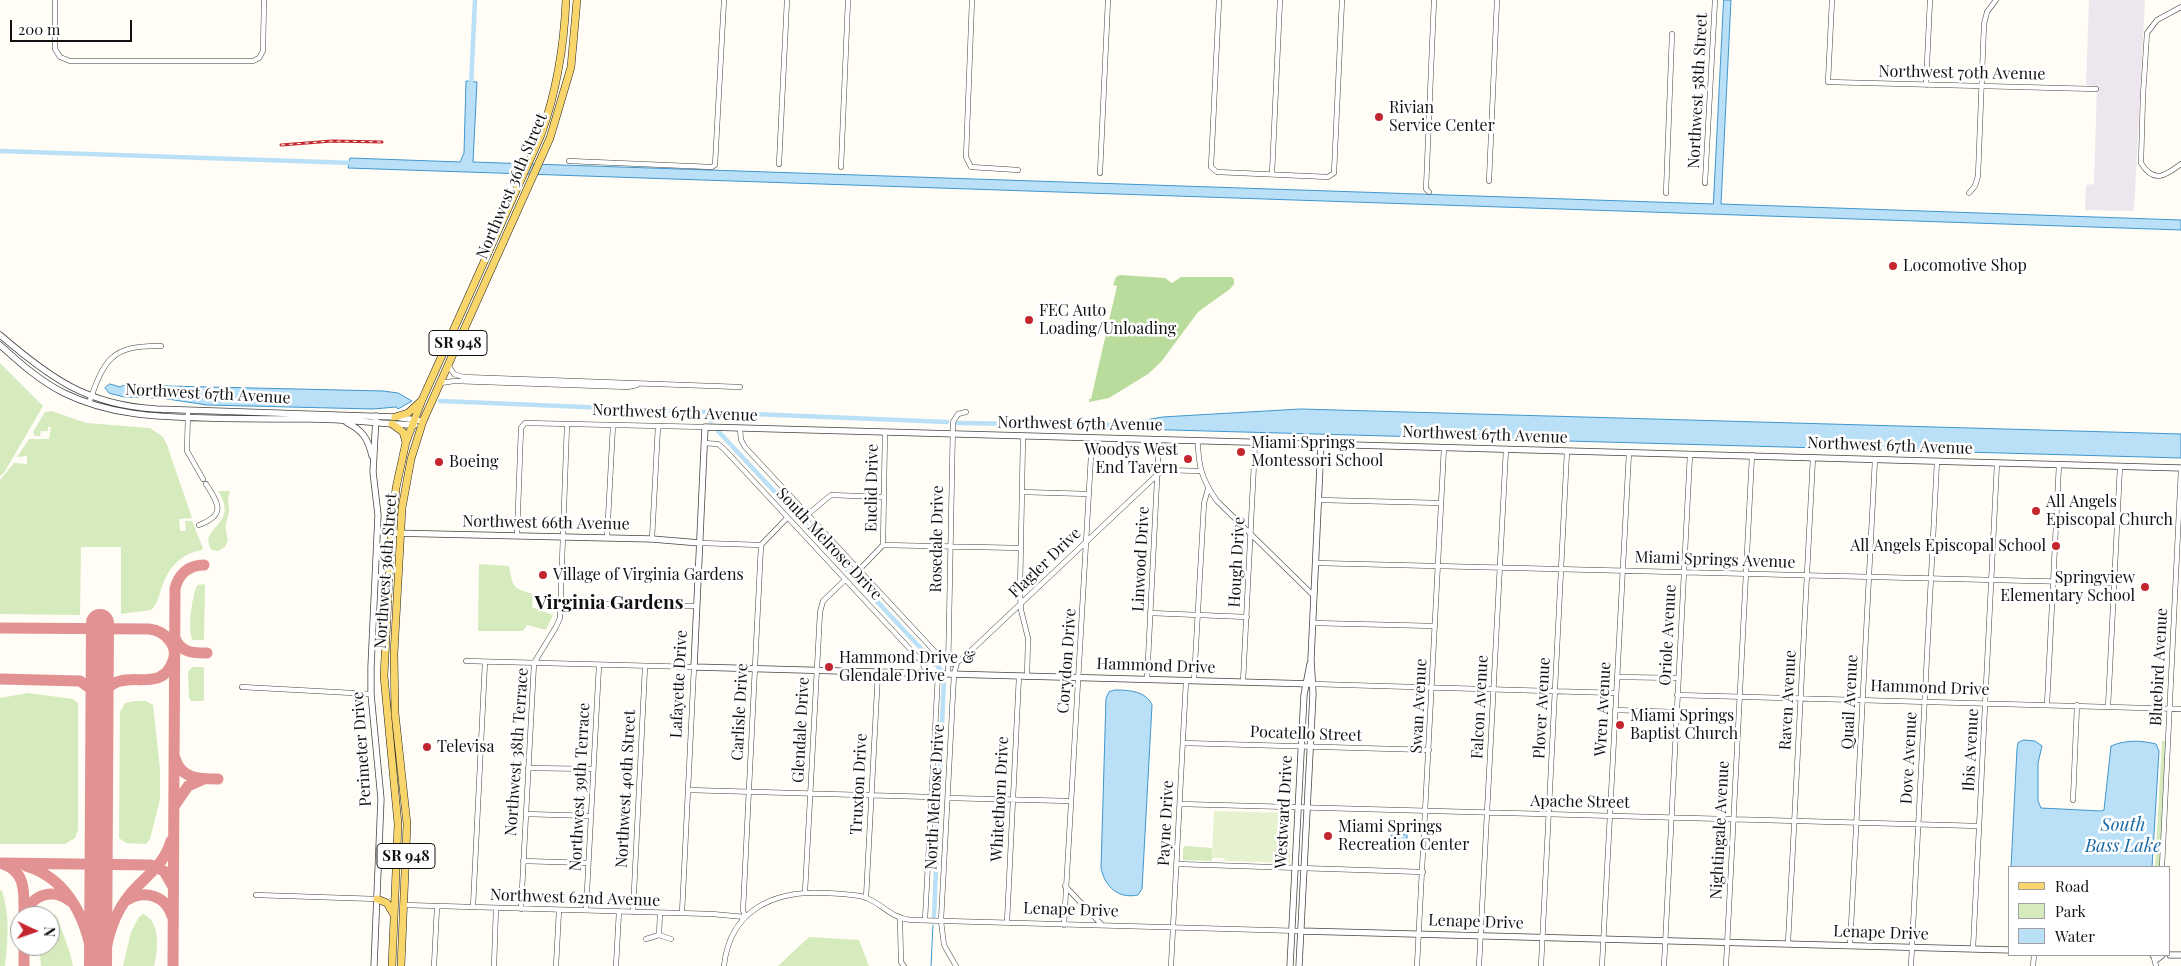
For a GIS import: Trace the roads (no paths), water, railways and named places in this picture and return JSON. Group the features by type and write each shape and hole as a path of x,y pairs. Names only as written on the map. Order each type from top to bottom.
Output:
{"main road":[{"name":"Northwest 36th Street","path":"392,966 396,887 397,807 385,700 385,662 391,533 396,488 406,442 422,400 541,134 556,87 563,50 566,0"},
{"name":"Northwest 36th Street","path":"401,966 406,806 395,713 394,662 400,533 406,480 423,423 544,152 559,112 573,49 577,0"},
{"path":"395,417 408,413 422,400"},
{"path":"392,424 403,432 406,442"},
{"path":"385,662 394,662"},
{"path":"397,807 406,806"},
{"path":"377,899 388,896 396,887"},
{"path":"377,899 386,903 394,915"}],"street":[{"path":"55,0 54,50 60,57 70,61 253,61 259,58 263,52 264,0"},
{"path":"569,161 712,167 715,165 724,0"},
{"path":"779,164 787,0"},
{"path":"841,167 848,0"},
{"path":"972,0 966,157 971,168 1018,170"},
{"path":"1100,173 1108,0"},
{"path":"1219,0 1211,167 1213,171 1328,177 1334,173 1342,0"},
{"path":"1272,174 1280,0"},
{"path":"1429,192 1426,189 1434,0"},
{"path":"1489,181 1497,0"},
{"name":"Northwest 58th Street","path":"1705,183 1715,0"},
{"name":"Northwest 70th Avenue","path":"1832,0 1828,82 2096,89"},
{"path":"1926,85 1930,0"},
{"path":"1969,193 1978,179 1984,24 1987,12 1996,0"},
{"path":"2181,7 2157,20 2147,33 2141,163 2147,172 2154,176 2165,176 2181,164"},
{"path":"1666,193 1672,34"},
{"name":"Northwest 67th Avenue","path":"0,335 44,372 91,396 134,407 395,417 423,423"},
{"name":"Northwest 67th Avenue","path":"0,345 40,379 62,392 89,403 128,414 187,418 342,420 392,424 413,422"},
{"path":"89,403 102,369 118,353 135,346 161,346"},
{"path":"448,365 454,374 463,377 740,387"},
{"path":"440,383 454,381 628,387 641,384"},
{"path":"188,410 187,451 217,501 218,510 212,520 199,525"},
{"name":"Rosedale Drive","path":"951,674 948,663 948,651 952,435 955,416 966,412"},
{"path":"374,463 376,416"},
{"path":"342,420 360,430 365,436 374,463"},
{"name":"Northwest 67th Avenue","path":"517,536 521,428 528,422 2181,468"},
{"name":"Northwest 38th Terrace","path":"521,909 534,663 558,623 567,424"},
{"path":"607,538 613,425"},
{"path":"652,539 658,426"},
{"name":"Lafayette Drive","path":"682,913 705,427"},
{"path":"740,428 741,440 745,447 938,655 948,663 957,663 951,674"},
{"name":"Euclid Drive","path":"883,545 886,432"},
{"path":"1023,436 1021,610 1028,638 1027,677"},
{"name":"Corydon Drive","path":"1064,925 1092,438"},
{"name":"Linwood Drive","path":"1147,680 1159,440"},
{"path":"1198,441 1200,471 1208,489 1250,534 1314,596"},
{"name":"Hough Drive","path":"1242,682 1255,442"},
{"name":"South Melrose Drive","path":"704,443 721,446 922,662 927,674"},
{"name":"Westward Drive","path":"1299,966 1313,684 1311,659 1312,623 1321,444"},
{"name":"Swan Avenue","path":"1417,966 1433,688 1444,447"},
{"name":"Falcon Avenue","path":"1479,966 1506,449"},
{"name":"Plover Avenue","path":"1541,966 1567,451"},
{"name":"Wren Avenue","path":"1602,966 1629,452"},
{"name":"Oriole Avenue","path":"1664,966 1690,454"},
{"name":"Nightingale Avenue","path":"1726,966 1732,818 1752,455"},
{"name":"Raven Avenue","path":"1788,944 1813,457"},
{"name":"Quail Avenue","path":"1850,946 1875,459"},
{"name":"Dove Avenue","path":"1910,966 1937,461"},
{"name":"Perimeter Drive","path":"374,463 378,506 371,694 381,799 374,966"},
{"name":"Ibis Avenue","path":"1973,949 1997,463"},
{"path":"2047,705 2059,464"},
{"path":"2108,707 2120,466"},
{"name":"Bluebird Avenue","path":"2162,866 2169,708 2178,585 2181,468"},
{"path":"1158,474 1164,470 1200,471"},
{"name":"Flagler Drive","path":"957,663 1158,474"},
{"path":"1194,681 1204,503 1208,489"},
{"path":"1022,492 1089,494"},
{"path":"808,514 832,495 884,497"},
{"path":"1319,500 1441,503"},
{"path":"700,543 761,545 787,518"},
{"name":"Northwest 66th Avenue","path":"391,533 652,539 700,543"},
{"name":"Carlisle Drive","path":"745,917 748,792 761,545"},
{"path":"859,570 883,545 1021,548"},
{"name":"Miami Springs Avenue","path":"1316,563 1500,566 2114,584"},
{"name":"Glendale Drive","path":"805,892 821,606 823,601 845,580"},
{"path":"560,603 697,606"},
{"path":"1150,613 1247,617"},
{"path":"1312,623 1435,626"},
{"path":"938,655 944,655 948,651"},
{"name":"Westward Drive","path":"1290,966 1305,684 1311,659"},
{"path":"466,661 694,667"},
{"path":"473,907 485,662"},
{"name":"Northwest 39th Terrace","path":"586,910 599,665"},
{"name":"Northwest 40th Street","path":"633,912 645,667"},
{"name":"Hammond Drive","path":"694,667 1616,693"},
{"name":"Truxton Drive","path":"866,898 878,672"},
{"path":"925,920 938,674"},
{"name":"North Melrose Drive","path":"951,674 948,798 941,921 944,945 956,966"},
{"name":"Whitethorn Drive","path":"1007,922 1019,676"},
{"path":"1617,677 1678,678"},
{"name":"Payne Drive","path":"1171,966 1186,681"},
{"path":"242,687 371,694"},
{"name":"Hammond Drive","path":"1678,695 2181,708"},
{"path":"2073,800 2077,705"},
{"path":"1615,710 1676,712"},
{"name":"Pocatello Street","path":"1183,743 1429,750"},
{"path":"528,768 593,769"},
{"path":"688,790 931,797"},
{"path":"948,798 1071,801"},
{"name":"Apache Street","path":"1180,804 1980,826"},
{"path":"526,814 591,816"},
{"path":"523,861 588,863"},
{"path":"1177,864 1423,872"},
{"path":"1065,886 1102,925"},
{"path":"724,966 730,941 745,917 774,898 805,892 852,894 866,898 900,919 901,962 904,966"},
{"path":"256,895 377,899"},
{"name":"Northwest 62nd Avenue","path":"404,905 682,913 738,915 745,917"},
{"path":"434,966 437,907"},
{"path":"494,966 496,908"},
{"path":"556,966 558,910"},
{"path":"616,966 619,911"},
{"path":"659,935 660,913"},
{"name":"Lenape Drive","path":"900,919 2008,950"},
{"path":"646,939 659,935 671,939"},
{"path":"2157,957 2157,966"}],"water":[{"path":"1724,0 1731,0 1721,204 2181,220 2181,230 348,168 350,158 460,162 464,153 466,81 477,82 473,162 1713,204"},
{"path":"110,384 120,387 124,385 383,391 398,393 412,401 398,409 396,407 373,409 207,405 161,398 124,397 109,393 105,388"},
{"path":"1301,409 2181,434 2181,458 1135,429 1115,425 1163,417"},
{"path":"1115,690 1141,694 1152,705 1142,889 1138,895 1131,896 1119,893 1109,886 1101,868 1106,698 1109,692"},
{"name":"South Bass Lake","path":"2024,740 2035,741 2042,746 2038,763 2038,801 2041,808 2101,811 2104,810 2111,746 2133,741 2156,744 2159,751 2152,866 2011,866 2018,743"},
{"path":"1393,825 1408,825 1407,833 1402,834 1407,835 1407,839 1397,843 1394,842 1391,835 1399,835 1393,833"}],"waterway":[{"path":"471,86 475,0"},
{"path":"0,151 353,163"},
{"path":"440,401 947,422"},
{"path":"706,412 711,421"},
{"path":"958,423 1120,425"},
{"path":"718,431 941,670"},
{"path":"934,916 944,678"},
{"path":"931,966 933,925"}],"railway":[{"path":"281,145 332,141 382,142"}],"place":[{"name":"Rivian Service Center","path":"1379,117"},
{"name":"Locomotive Shop","path":"1893,266"},
{"name":"FEC Auto Loading/Unloading","path":"1029,320"},
{"name":"Miami Springs Montessori School","path":"1241,452"},
{"name":"Woodys West End Tavern","path":"1188,459"},
{"name":"Boeing","path":"439,462"},
{"name":"All Angels Episcopal Church","path":"2036,511"},
{"name":"All Angels Episcopal School","path":"2056,546"},
{"name":"Village of Virginia Gardens","path":"543,575"},
{"name":"Springview Elementary School","path":"2145,587"},
{"name":"Hammond Drive & Glendale Drive","path":"829,667"},
{"name":"Miami Springs Baptist Church","path":"1620,725"},
{"name":"Televisa","path":"427,747"},
{"name":"Miami Springs Recreation Center","path":"1328,836"}],"district":[{"name":"Virginia Gardens","path":"609,603"}]}
